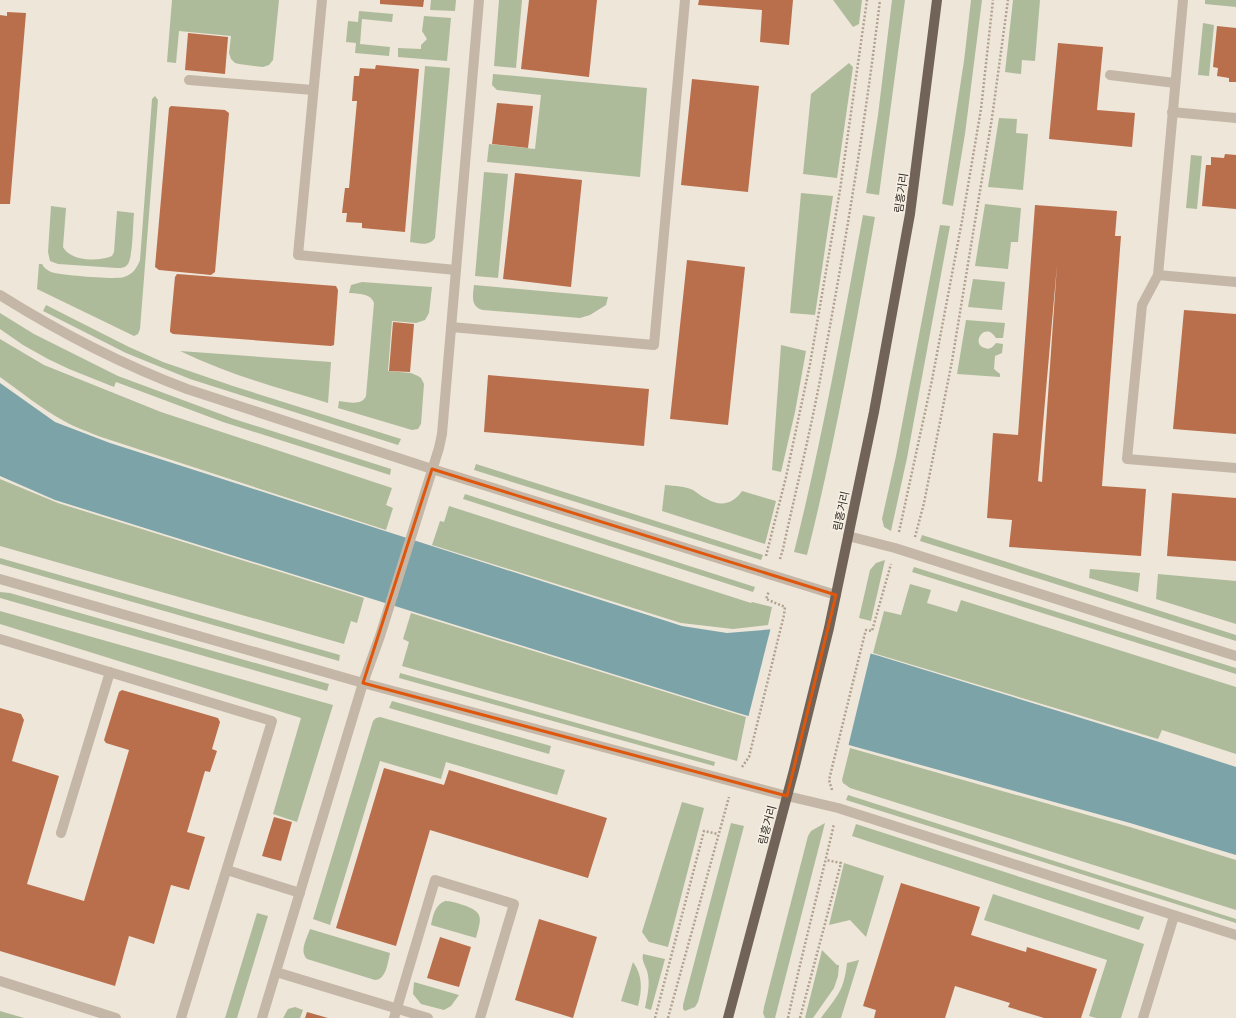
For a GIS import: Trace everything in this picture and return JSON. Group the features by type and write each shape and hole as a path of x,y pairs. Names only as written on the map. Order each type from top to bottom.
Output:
{"main road":[{"name":"림흥거리","path":"728,1018 794,770 829,628 874,412 910,214 937,0"}],"street":[{"path":"322,0 298,255 456,270"},
{"path":"262,1018 363,682 380,636 418,517 442,434 479,0"},
{"path":"451,327 654,345 685,0"},
{"path":"1183,0 1158,275 1142,305 1127,459 1236,468"},
{"path":"1110,75 1175,83"},
{"path":"189,80 313,90"},
{"path":"1172,112 1236,118"},
{"path":"1158,275 1236,282"},
{"path":"0,295 41,320 110,357 153,376 227,403 432,469 836,595"},
{"path":"848,536 895,548 1236,656"},
{"path":"0,579 363,682 733,782 838,808 1236,935"},
{"path":"0,639 272,721 181,1018"},
{"path":"61,833 110,672"},
{"path":"226,870 300,893"},
{"path":"395,1013 435,880 514,904 480,1018"},
{"path":"1143,1018 1174,916"},
{"path":"276,972 395,1013 428,1018"},
{"path":"0,981 116,1018"}],"path":[{"path":"760,572 770,544 810,364 840,190 867,0"},
{"path":"668,1018 733,782 749,757 784,615 785,606 766,599 783,549 822,371 854,188 880,0"},
{"path":"788,1018 838,808 829,780 864,637 866,630 872,631 895,548 932,380 962,221 981,109 993,0"},
{"path":"910,553 924,503 952,361 992,118 1008,0"},
{"path":"655,1018 704,831 718,834"},
{"path":"800,1018 841,863 826,860"}],"highlighted area":[{"path":"432,469 836,595 787,796 363,683"}],"green space":[{"path":"172,0 279,0 273,60 269,65 263,67 235,63 231,59 229,53 231,36 179,31 176,63 167,62"},
{"path":"431,0 456,0 455,11 430,10"},
{"path":"499,0 522,0 516,68 494,66"},
{"path":"833,0 862,0 859,24 853,27"},
{"path":"892,0 905,0 879,195 866,193 878,115"},
{"path":"971,0 982,0 965,134 953,206 942,204 964,61"},
{"path":"1013,0 1040,0 1035,61 1022,60 1021,74 1005,72"},
{"path":"1205,0 1236,0 1236,7 1205,4"},
{"path":"359,11 393,14 392,22 362,19 360,44 390,47 389,56 355,53 356,43 346,42 348,21 358,22"},
{"path":"424,16 451,18 447,61 398,57 398,48 421,49 421,45 427,39 422,31"},
{"path":"1203,23 1214,25 1209,76 1198,75"},
{"path":"849,63 853,67 837,178 803,174 811,94"},
{"path":"425,66 450,68 435,238 430,243 423,244 410,242"},
{"path":"493,74 647,88 640,177 487,162 489,144 535,149 541,95 497,90 492,85"},
{"path":"155,96 158,100 140,329 138,334 134,336 37,289 39,264 42,264 51,272 100,278 124,277 136,268 140,260 152,99"},
{"path":"999,118 1017,119 1016,133 1028,134 1023,190 988,187"},
{"path":"1191,155 1202,156 1197,209 1186,208"},
{"path":"484,172 508,174 498,278 475,276"},
{"path":"801,193 833,196 815,315 790,313"},
{"path":"985,204 1021,208 1018,242 1011,242 1008,269 975,266"},
{"path":"51,206 66,208 63,247 72,255 85,259 99,259 112,256 114,252 117,211 134,213 132,247 128,264 123,268 117,268 58,264 50,261 48,252"},
{"path":"863,215 875,217 836,429 807,555 794,552 823,426"},
{"path":"940,225 950,226 907,458 891,531 884,527 882,519 896,456"},
{"path":"973,279 1005,282 1002,310 968,307"},
{"path":"362,282 432,287 429,313 425,320 416,323 392,321 388,371 411,373 421,378 424,384 421,424 418,429 412,430 338,408 339,401 358,402 366,396 374,303 370,297 349,293 351,285"},
{"path":"474,285 608,297 606,305 590,315 580,318 483,310 474,303"},
{"path":"46,305 129,347 163,362 233,386 401,439 398,445 190,379 126,353 43,311"},
{"path":"0,313 34,334 118,376 234,419 391,469 390,475 223,422 116,382 114,387 69,369 23,345 0,329"},
{"path":"966,320 1005,323 1003,338 996,338 988,331 984,332 979,338 981,346 987,349 994,346 996,343 1003,344 1002,353 995,356 994,369 1000,374 1000,377 957,374"},
{"path":"0,339 44,365 161,412 392,488 386,505 393,508 386,530 101,437 78,428 40,406 0,377"},
{"path":"781,345 806,351 795,412 781,472 772,470"},
{"path":"180,351 331,362 328,403 234,374"},
{"path":"476,464 763,555 761,560 474,470"},
{"path":"0,479 58,503 364,598 357,623 351,621 344,644 0,546"},
{"path":"665,485 680,486 693,490 705,498 717,503 726,503 731,501 735,499 742,491 776,501 765,544 662,511"},
{"path":"465,494 755,587 753,592 463,499"},
{"path":"449,506 751,603 772,607 768,625 733,629 681,623 432,545 440,521 444,522"},
{"path":"922,535 1236,635 1236,641 920,541"},
{"path":"0,558 340,655 339,661 0,564"},
{"path":"885,560 871,621 859,618 870,570 876,563"},
{"path":"914,567 1236,668 1236,674 912,572"},
{"path":"1090,569 1140,573 1138,592 1089,578"},
{"path":"1158,574 1236,581 1236,624 1156,599"},
{"path":"910,584 931,590 927,603 957,612 961,600 1236,687 1236,754 1162,730 1158,739 873,653 884,611 901,615"},
{"path":"0,592 10,593 329,684 327,691 0,598"},
{"path":"0,611 333,705 297,822 273,814 301,718 0,624"},
{"path":"411,613 746,717 737,761 402,666 409,642 403,639"},
{"path":"400,673 715,762 714,766 399,678"},
{"path":"392,701 551,746 549,754 389,708"},
{"path":"380,717 565,770 557,795 446,762 441,779 380,761 330,925 313,919 373,721"},
{"path":"850,748 1130,827 1236,860 1236,910 850,788 843,783 842,780"},
{"path":"848,795 1236,919 1236,923 846,800"},
{"path":"682,802 704,808 668,947 649,942 642,932"},
{"path":"731,823 744,826 698,1002 695,1007 685,1011 683,1009 683,1005"},
{"path":"825,823 775,1018 765,1018 763,1013 764,1007 808,836 811,831"},
{"path":"856,824 1144,917 1139,930 852,836"},
{"path":"844,863 884,876 866,937 850,920 829,925"},
{"path":"993,894 1144,944 1121,1018 1096,1018 1089,1016 1107,960 984,920"},
{"path":"445,901 454,902 475,910 480,917 476,938 431,925 437,908"},
{"path":"257,913 268,916 237,1018 225,1018"},
{"path":"310,929 390,953 384,974 379,979 375,980 307,959 304,948"},
{"path":"822,950 837,965 839,965 838,976 834,988 813,1018 805,1018"},
{"path":"643,954 665,959 651,1010 645,1008 649,979 643,960"},
{"path":"859,960 841,1018 821,1018 842,987 847,963"},
{"path":"633,962 639,973 641,983 638,1006 621,1001"},
{"path":"414,982 459,995 451,1006 444,1010 421,1004 413,994"},
{"path":"295,1007 303,1010 300,1018 283,1018 288,1009"},
{"path":"0,1011 24,1018 0,1018"}],"water":[{"path":"0,383 55,422 110,443 682,626 727,633 775,629 876,655 1236,767 1236,855 1130,823 738,713 55,500 0,476"}],"pier":[{"path":"771,627 871,652 848,747 748,718"}],"building":[{"path":"380,0 424,0 423,7 380,4"},
{"path":"529,0 597,0 589,77 521,69"},
{"path":"699,0 793,0 789,45 760,42 762,10 698,5"},
{"path":"7,12 26,13 10,204 0,204 0,15 7,16"},
{"path":"1217,26 1236,28 1236,82 1229,82 1229,78 1217,76 1218,68 1213,67"},
{"path":"188,33 228,37 225,74 185,70"},
{"path":"1058,43 1103,47 1097,110 1135,113 1132,147 1049,139"},
{"path":"376,65 419,69 405,232 362,228 362,223 346,222 347,213 342,213 345,188 349,188 357,101 352,101 354,76 359,76 360,68 375,69"},
{"path":"692,79 759,86 748,192 681,185"},
{"path":"497,103 533,106 528,148 492,144"},
{"path":"171,106 225,110 229,113 215,272 211,275 159,270 155,267 169,108"},
{"path":"1225,154 1236,155 1236,209 1202,206 1206,165 1211,165 1211,157 1224,158"},
{"path":"515,173 582,180 571,287 503,279"},
{"path":"1035,205 1117,211 1115,236 1121,236 1102,486 1146,489 1141,556 1009,547 1012,520 987,518 993,433 1018,435","holes":["1057,265 1042,482 1038,481"]},
{"path":"687,260 745,267 728,425 670,419"},
{"path":"177,274 336,286 338,290 334,345 331,346 173,334 170,330 175,277"},
{"path":"1184,310 1236,314 1236,434 1173,429"},
{"path":"393,322 414,324 410,372 389,371"},
{"path":"488,375 649,389 644,446 484,432"},
{"path":"1172,493 1236,498 1236,561 1167,556"},
{"path":"122,690 218,718 220,722 212,749 217,751 210,772 205,771 187,832 205,837 189,890 171,885 154,944 129,936 115,986 0,951 0,708 21,714 24,720 12,761 59,776 27,884 84,901 129,750 106,743 104,740 119,692"},
{"path":"384,768 444,785 449,770 607,818 588,878 430,830 396,946 336,928"},
{"path":"274,817 292,822 281,861 262,856"},
{"path":"901,883 980,907 971,935 1026,952 1027,947 1097,969 1081,1018 1044,1018 1008,1007 1010,1003 955,986 945,1018 874,1018 876,1010 863,1006"},
{"path":"539,919 597,937 573,1018 515,1000"},
{"path":"440,937 471,947 459,987 427,978"},
{"path":"307,1012 328,1018 305,1018"}]}
